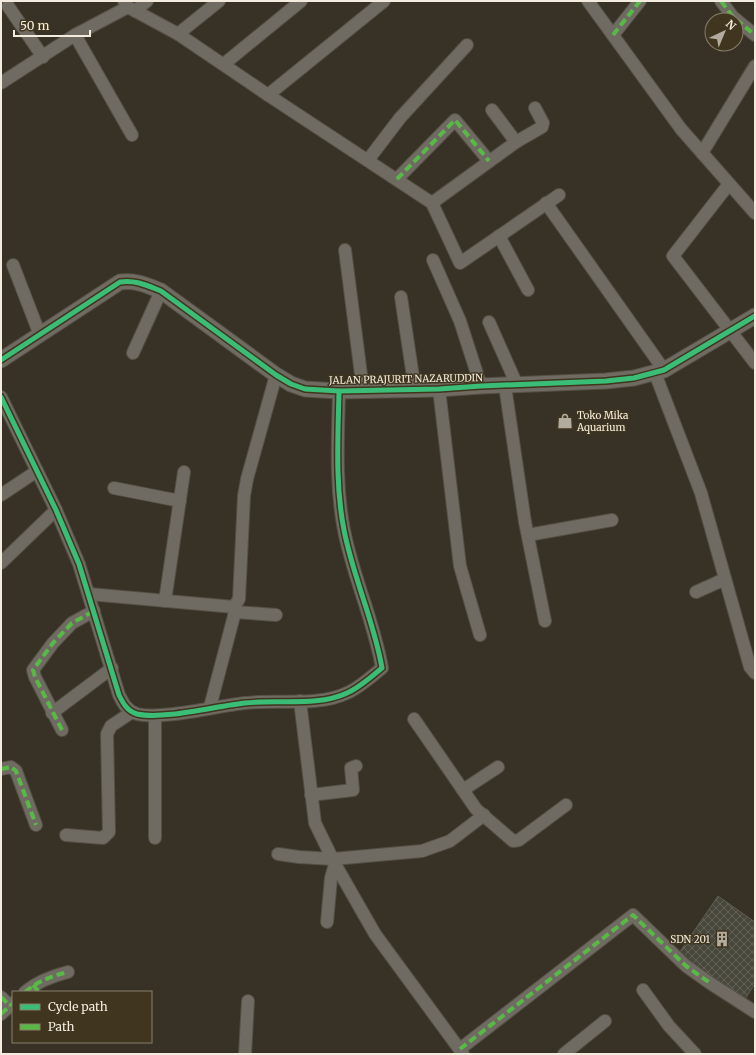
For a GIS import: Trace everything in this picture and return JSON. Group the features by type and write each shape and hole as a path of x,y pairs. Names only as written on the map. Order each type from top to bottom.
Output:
{"street":[{"path":"1,83 75,35 129,6 148,1"},
{"path":"178,34 219,1"},
{"path":"224,64 301,1"},
{"path":"268,96 384,1"},
{"path":"588,1 681,129 755,213"},
{"path":"613,35 640,1"},
{"path":"721,1 733,17 755,35"},
{"path":"8,6 43,57"},
{"path":"129,6 178,34 224,64 268,96 432,203 460,263 559,195"},
{"path":"75,35 132,135"},
{"path":"368,160 400,118 467,45"},
{"path":"702,153 755,66"},
{"path":"432,203 488,161 543,126 535,108"},
{"path":"492,110 516,142"},
{"path":"397,179 455,120 488,161"},
{"path":"729,184 673,256 755,363"},
{"path":"546,203 659,371 701,494 750,667 755,673"},
{"path":"500,236 528,290"},
{"path":"345,250 363,390"},
{"path":"433,260 460,321 481,386"},
{"path":"13,265 40,335"},
{"name":"JALAN PRAJURIT NAZARUDDIN","path":"1,360 120,282 132,280 161,291 276,375 305,389 339,391 439,390 481,386 606,381 659,371 755,316"},
{"path":"133,353 161,291"},
{"path":"401,297 415,390"},
{"path":"489,322 511,386 528,535 541,611 545,621"},
{"path":"210,707 234,610 239,599 244,496 247,480 276,375"},
{"path":"439,390 460,566 480,635"},
{"path":"1,397 56,510 79,564 119,695 124,704 132,712 155,716 247,702 300,701 334,697 348,693 382,668 344,532 340,507 338,483 339,391"},
{"path":"1,495 37,471"},
{"path":"165,601 184,472"},
{"path":"114,488 180,501"},
{"path":"1,563 56,510"},
{"path":"528,535 612,520"},
{"path":"696,592 725,580"},
{"path":"89,594 228,608 276,615"},
{"path":"62,730 52,713 33,670 53,643 72,623 94,611"},
{"path":"52,713 112,668"},
{"path":"300,701 315,823 334,861 375,934 461,1051 633,915 686,966 710,984 755,1012"},
{"path":"66,835 103,838 109,832 107,734 112,726 132,712"},
{"path":"155,716 155,838"},
{"path":"414,719 476,809 513,841 519,840 566,805"},
{"path":"311,795 353,790 351,768 356,766"},
{"path":"1,769 11,767 16,771 36,826"},
{"path":"463,790 498,768"},
{"path":"278,854 334,861 422,852 450,841 484,815"},
{"path":"327,922 334,861"},
{"path":"33,990 51,977 68,972"},
{"path":"643,990 670,1026 695,1054"},
{"path":"1,996 8,1008"},
{"path":"245,1054 248,1001"},
{"path":"564,1054 605,1021"}],"building":[{"name":"SDN 201","path":"718,896 755,922 755,984 743,1002 677,956"}],"marked path":[{"path":"613,35 640,1"},
{"path":"721,1 733,17 755,35"},
{"path":"397,179 455,120 489,161"},
{"path":"62,730 35,677 33,670 53,643 72,623 94,611"},
{"path":"1,769 11,767 16,771 36,825"},
{"path":"460,1049 633,915 686,966 710,983"},
{"path":"26,991 45,979 68,972"},
{"path":"33,985 38,991"},
{"path":"1,997 10,1006"},
{"path":"1,1014 12,1004"}],"cycle path":[{"path":"1,360 120,282 141,284 161,291 276,375 291,384 305,389 339,391 439,389 606,381 634,378 664,370 755,316"},
{"path":"1,397 56,510 79,564 122,701 134,713 161,715 245,703 323,700 352,691 382,668 374,633 348,547 341,513 338,478 339,391"}],"place":[{"name":"Toko Mika Aquarium","path":"565,421"},
{"name":"SDN 201","path":"722,939"}]}
